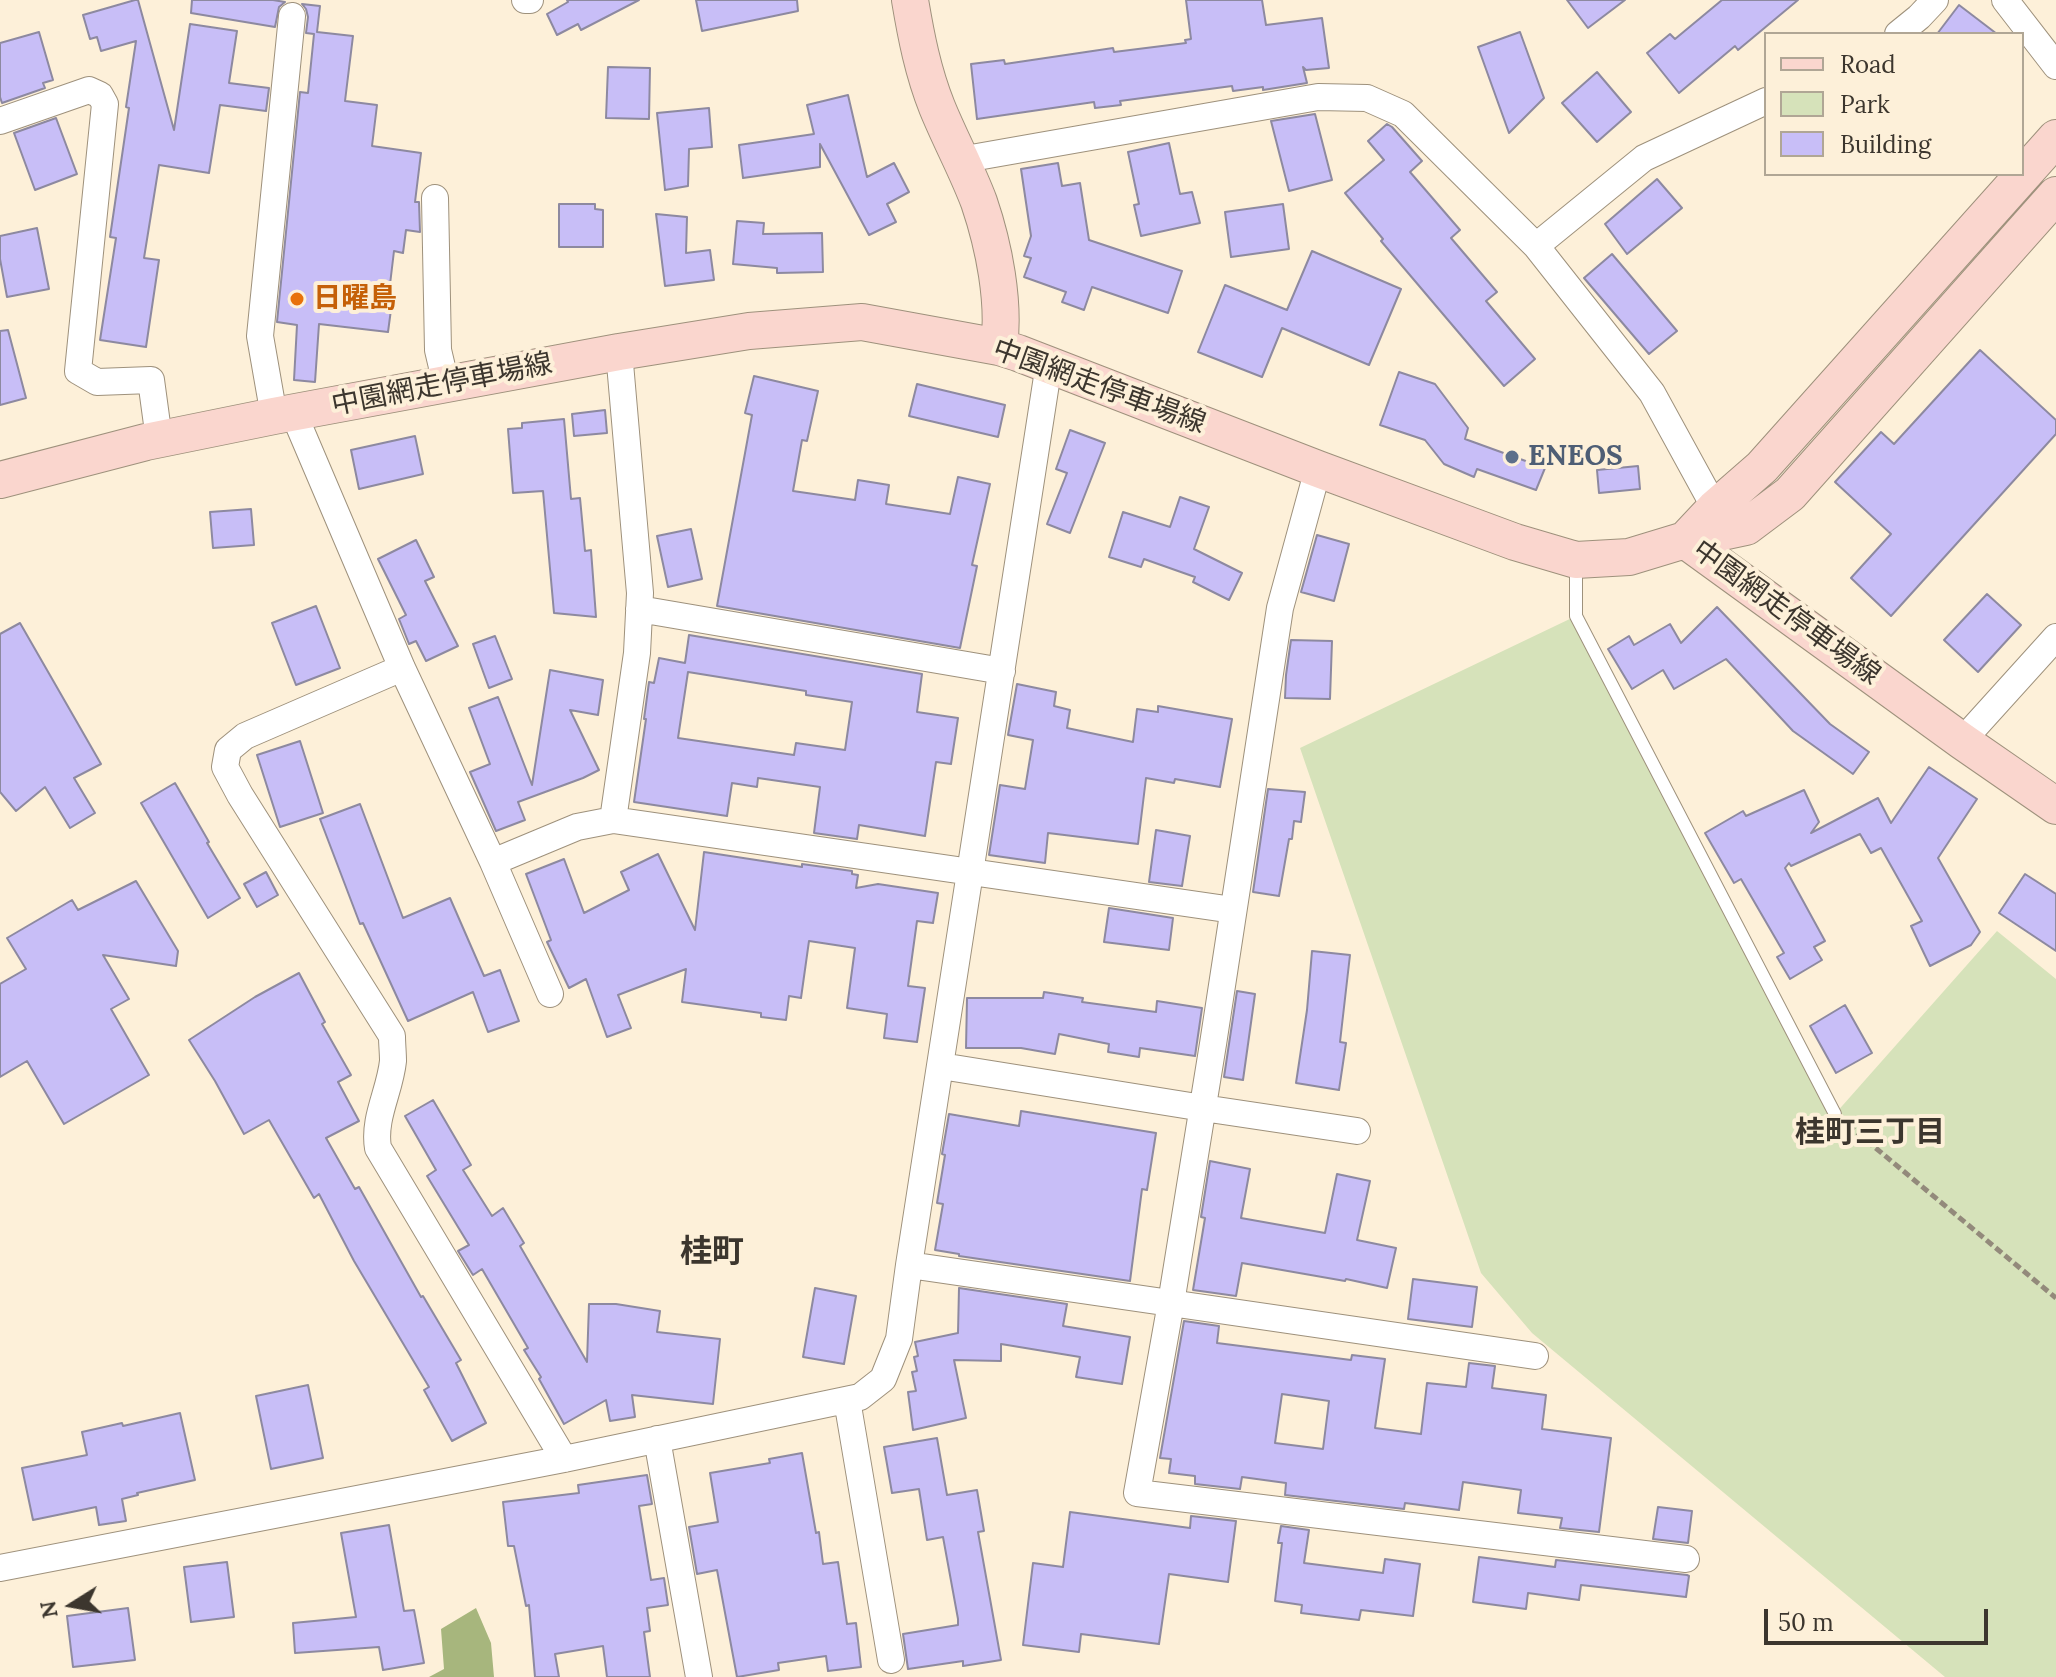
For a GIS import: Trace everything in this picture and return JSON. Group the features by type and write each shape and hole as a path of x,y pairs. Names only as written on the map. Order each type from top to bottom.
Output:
{"main road":[{"path":"910,0 918,46 936,104 979,203 999,285 1002,327 999,347"},
{"path":"2024,174 2056,138"},
{"path":"1685,540 1715,508 1762,467 2022,176"},
{"path":"1685,540 1746,527 1790,494 2056,195"},
{"name":"中園網走停車場線","path":"0,480 159,439 619,352 749,331 862,322 999,347 1515,542 1576,560 1629,557 1685,540 2056,806"}],"street":[{"path":"1900,32 1935,0"},
{"path":"2005,0 2056,66"},
{"path":"292,16 260,336 283,414 493,862 550,994"},
{"path":"0,121 89,90 100,95 105,104 78,371 97,382 151,380 159,439"},
{"path":"960,160 1318,97 1367,98 1403,114 1536,246 1652,393 1715,508"},
{"path":"1536,246 1644,158 1764,102"},
{"path":"435,198 438,350 446,384"},
{"path":"613,820 637,653 640,593 619,352"},
{"path":"0,1568 564,1459 847,1400 860,1397 883,1379 899,1339 1049,364"},
{"path":"1318,469 1280,608 1203,1108 1137,1493 1686,1559"},
{"path":"639,609 1002,671"},
{"path":"1962,741 2056,637"},
{"path":"402,668 245,736 228,750 225,767 392,1036 393,1062 379,1116 378,1148 564,1459"},
{"path":"493,862 577,827 613,820 1233,910"},
{"path":"941,1066 1357,1131"},
{"path":"909,1265 1535,1356"},
{"path":"847,1400 891,1660"},
{"path":"657,1439 699,1677"}],"lane":[{"path":"1576,560 1576,616 1835,1114"}],"path":[{"path":"1835,1114 2056,1298"}],"green space":[{"path":"1576,616 1835,1114 1997,931 2056,979 2056,1677 1945,1677 1532,1333 1481,1273 1300,748"},
{"path":"476,1608 491,1643 494,1677 429,1677 444,1669 441,1629"}],"building":[{"path":"138,0 174,130 190,24 237,31 229,83 269,88 266,111 220,105 209,173 159,165 144,258 159,260 146,347 100,340 116,238 110,237 136,41 101,51 97,37 90,39 83,15"},
{"path":"192,0 285,2 279,7 275,27 191,13"},
{"path":"567,0 639,0 581,30 578,24 557,35 547,14"},
{"path":"696,0 797,0 798,11 702,31"},
{"path":"1186,0 1262,0 1266,25 1322,18 1329,68 1306,70 1303,67 1307,83 1263,90 1263,87 1233,91 1232,86 1120,101 1121,105 1095,108 1094,102 977,119 971,64 1004,60 1005,64 1113,48 1114,52 1186,43 1185,40 1191,39"},
{"path":"1567,0 1625,0 1588,28"},
{"path":"1722,0 1798,0 1738,50 1735,46 1679,93 1647,53 1670,34 1675,39"},
{"path":"302,4 320,6 317,32 353,36 345,101 377,105 372,146 421,153 415,202 419,202 420,232 406,230 403,253 394,251 388,332 319,324 315,382 294,380 297,325 277,322 300,92 308,93 314,34 306,33 308,17"},
{"path":"1959,5 1994,32 1939,32"},
{"path":"39,32 53,80 43,83 45,88 2,103 0,43"},
{"path":"1520,32 1544,98 1509,133 1478,47"},
{"path":"608,67 650,68 649,119 606,118"},
{"path":"1597,72 1631,112 1597,142 1562,103"},
{"path":"848,95 867,177 894,163 909,192 887,204 896,222 869,235 820,144 820,167 743,178 739,145 814,134 807,105"},
{"path":"709,108 712,147 689,149 688,186 665,190 657,113"},
{"path":"1315,114 1332,180 1289,191 1271,121"},
{"path":"56,118 77,174 35,190 14,133"},
{"path":"1387,124 1422,161 1410,172 1460,230 1451,238 1497,292 1486,301 1535,359 1504,386 1381,241 1383,239 1345,193 1384,160 1368,141"},
{"path":"1169,143 1180,194 1192,192 1200,223 1141,236 1134,205 1139,204 1128,152"},
{"path":"1058,163 1062,186 1080,183 1089,240 1182,271 1168,313 1092,287 1084,310 1062,302 1066,292 1024,277 1031,258 1024,256 1031,236 1021,169"},
{"path":"1657,179 1682,208 1627,254 1605,224"},
{"path":"559,204 595,204 595,209 603,210 603,247 559,247"},
{"path":"1283,204 1289,249 1231,257 1225,212"},
{"path":"656,214 687,217 686,253 710,250 714,280 665,286"},
{"path":"737,221 764,223 763,234 822,233 823,272 777,273 777,268 733,264"},
{"path":"37,228 49,289 7,297 0,259 0,236"},
{"path":"1312,251 1401,289 1369,365 1282,328 1262,377 1198,352 1225,285 1287,310"},
{"path":"1612,254 1677,331 1649,354 1584,278"},
{"path":"8,330 26,398 0,405 0,331"},
{"path":"1980,350 2056,420 2056,434 1891,616 1851,578 1891,534 1835,482 1881,432 1894,444"},
{"path":"1399,372 1435,384 1468,428 1465,439 1545,468 1536,490 1477,469 1474,477 1444,464 1425,440 1380,425"},
{"path":"754,376 818,391 807,441 802,440 793,491 855,500 858,480 889,485 886,504 950,514 958,477 990,484 972,565 977,566 960,648 717,606 752,415 745,413"},
{"path":"917,384 1005,405 998,437 909,416"},
{"path":"605,410 607,433 574,436 572,414"},
{"path":"564,419 571,499 580,498 585,551 591,550 596,617 554,613 543,491 513,493 508,429 522,428 522,423"},
{"path":"1070,430 1105,443 1070,533 1047,524 1067,473 1056,469"},
{"path":"415,436 423,474 359,489 351,450"},
{"path":"1638,466 1640,489 1599,493 1597,470"},
{"path":"1180,497 1209,507 1194,549 1242,573 1229,600 1193,582 1195,577 1144,559 1141,567 1109,557 1123,512 1170,527"},
{"path":"251,509 254,545 213,548 210,512"},
{"path":"691,529 702,579 668,587 657,536"},
{"path":"1317,535 1349,544 1334,601 1301,592"},
{"path":"416,540 434,577 425,581 458,646 426,661 416,641 409,644 399,619 406,615 378,559"},
{"path":"1987,594 2021,625 1978,672 1944,640"},
{"path":"316,606 340,668 296,685 272,623"},
{"path":"1717,607 1830,724 1869,752 1853,774 1793,731 1726,659 1674,689 1663,670 1632,689 1608,649 1629,636 1634,645 1670,624 1681,643"},
{"path":"20,623 101,764 74,778 95,813 70,828 45,787 16,811 0,792 0,634"},
{"path":"689,635 922,674 917,712 958,718 951,764 936,762 925,836 859,825 857,839 814,833 820,787 758,778 757,787 732,783 727,816 634,802 649,682 654,683 659,658 685,663","holes":["688,672 806,691 806,695 852,702 845,750 796,743 794,755 678,738"]},
{"path":"495,636 512,679 489,688 473,644"},
{"path":"1291,640 1332,641 1330,699 1285,698"},
{"path":"550,670 603,680 598,715 570,710 599,770 518,802 525,820 496,831 470,772 490,764 469,708 498,697 532,785"},
{"path":"1017,684 1056,692 1054,706 1070,710 1067,728 1133,742 1137,709 1158,712 1158,706 1232,719 1220,787 1175,779 1174,783 1146,778 1138,844 1048,833 1045,863 989,855 1000,785 1025,789 1033,740 1008,735"},
{"path":"300,741 323,813 280,827 257,755"},
{"path":"1929,767 1977,799 1938,858 1980,932 1971,945 1930,966 1911,926 1922,921 1881,848 1871,853 1860,834 1791,866 1789,863 1785,868 1825,941 1814,947 1822,960 1790,979 1777,957 1784,953 1741,879 1734,883 1705,833 1743,811 1746,816 1804,790 1819,822 1811,833 1878,798 1891,823"},
{"path":"175,783 240,898 208,918 141,803"},
{"path":"1268,789 1305,792 1301,822 1294,821 1292,839 1289,839 1279,896 1253,892"},
{"path":"360,804 403,918 450,898 484,976 500,970 519,1021 488,1032 473,992 408,1021 363,923 360,924 320,819"},
{"path":"1156,830 1190,836 1182,886 1149,882"},
{"path":"704,852 852,871 852,874 858,875 856,888 878,884 938,893 933,923 917,921 908,986 925,988 917,1042 884,1038 887,1014 847,1008 855,948 809,941 801,998 789,996 786,1020 761,1017 761,1013 682,1002 686,969 618,995 631,1028 607,1037 586,979 569,988 547,942 551,940 526,874 564,859 584,913 629,890 621,872 658,854 695,930"},
{"path":"266,872 278,895 257,907 244,884"},
{"path":"2025,874 2056,894 2056,951 1999,913"},
{"path":"136,881 178,951 176,966 103,955 129,999 111,1009 149,1075 64,1124 27,1061 0,1077 0,984 26,969 7,938 72,900 78,910"},
{"path":"1109,908 1173,918 1169,950 1104,942"},
{"path":"1312,951 1350,955 1340,1042 1346,1043 1339,1090 1296,1083"},
{"path":"299,973 325,1022 322,1024 351,1075 338,1082 359,1121 326,1138 355,1189 359,1187 421,1297 461,1360 456,1363 486,1423 452,1441 424,1390 429,1387 354,1261 319,1194 314,1198 269,1120 244,1134 189,1040"},
{"path":"1237,991 1255,994 1243,1080 1224,1077"},
{"path":"1044,992 1083,998 1082,1002 1156,1012 1157,1001 1202,1008 1195,1056 1140,1048 1139,1057 1108,1052 1109,1044 1059,1034 1055,1054 1021,1048 966,1048 967,998 1043,998"},
{"path":"1845,1005 1872,1053 1836,1073 1810,1026"},
{"path":"433,1100 471,1165 463,1170 492,1216 503,1208 524,1243 520,1246 587,1362 589,1304 616,1304 660,1311 657,1332 720,1339 713,1404 632,1395 635,1417 610,1421 606,1400 564,1424 524,1350 528,1348 482,1269 473,1275 458,1251 469,1245 427,1176 436,1170 405,1116"},
{"path":"1021,1111 1156,1133 1147,1190 1142,1189 1130,1281 935,1250 943,1204 937,1203 949,1114 1019,1126"},
{"path":"1210,1161 1250,1169 1241,1218 1325,1233 1337,1174 1370,1181 1357,1240 1396,1248 1387,1288 1242,1263 1236,1296 1193,1290 1205,1218 1201,1217"},
{"path":"1413,1279 1477,1287 1472,1327 1408,1319"},
{"path":"815,1288 856,1296 844,1364 803,1357"},
{"path":"959,1288 1067,1304 1063,1326 1130,1337 1122,1384 1076,1377 1080,1357 1001,1344 1001,1361 954,1360 966,1418 913,1430 908,1392 916,1391 912,1372 917,1371 915,1342 958,1333"},
{"path":"1184,1321 1219,1326 1217,1343 1351,1360 1352,1355 1385,1359 1375,1428 1421,1434 1427,1383 1466,1387 1469,1363 1495,1366 1492,1388 1546,1395 1542,1429 1611,1438 1599,1532 1560,1528 1562,1518 1518,1513 1521,1490 1463,1482 1459,1510 1405,1503 1404,1509 1285,1495 1286,1483 1242,1477 1240,1489 1195,1484 1195,1476 1169,1473 1171,1459 1160,1458","holes":["1282,1394 1329,1401 1323,1449 1275,1443"]},
{"path":"308,1385 323,1458 271,1469 256,1396"},
{"path":"180,1413 195,1480 122,1499 126,1521 99,1525 96,1507 33,1520 22,1468 87,1455 82,1432"},
{"path":"937,1438 947,1495 977,1490 984,1531 978,1532 1001,1660 963,1666 963,1661 908,1669 903,1634 958,1625 958,1619 943,1537 927,1540 919,1489 892,1493 884,1447"},
{"path":"802,1453 823,1564 838,1562 847,1624 856,1623 861,1667 828,1671 826,1656 778,1663 779,1670 737,1677 717,1570 697,1574 689,1527 718,1522 710,1473 770,1463 769,1459"},
{"path":"647,1475 652,1504 639,1506 651,1580 664,1578 668,1605 647,1608 650,1631 644,1632 650,1677 607,1677 603,1646 555,1654 559,1677 535,1677 529,1605 526,1606 514,1546 508,1546 503,1502 579,1493 578,1485"},
{"path":"1658,1507 1692,1511 1688,1543 1653,1539"},
{"path":"1070,1512 1190,1528 1191,1516 1236,1521 1228,1582 1169,1574 1159,1644 1081,1634 1079,1652 1023,1645 1033,1563 1063,1567"},
{"path":"389,1525 404,1611 414,1610 424,1663 383,1670 379,1647 295,1653 293,1623 356,1617 341,1533"},
{"path":"1281,1526 1309,1530 1304,1563 1383,1573 1385,1559 1420,1564 1413,1616 1361,1610 1359,1620 1301,1613 1302,1605 1275,1601"},
{"path":"1479,1557 1555,1567 1556,1560 1689,1576 1686,1597 1581,1585 1579,1600 1528,1593 1526,1609 1473,1602"},
{"path":"227,1562 234,1617 191,1622 184,1567"},
{"path":"128,1608 135,1660 73,1667 67,1616"}],"place":[{"name":"日曜島","path":"297,299"},
{"name":"ENEOS","path":"1512,457"}],"district":[{"name":"桂町三丁目","path":"1870,1133"},
{"name":"桂町","path":"712,1253"}]}
